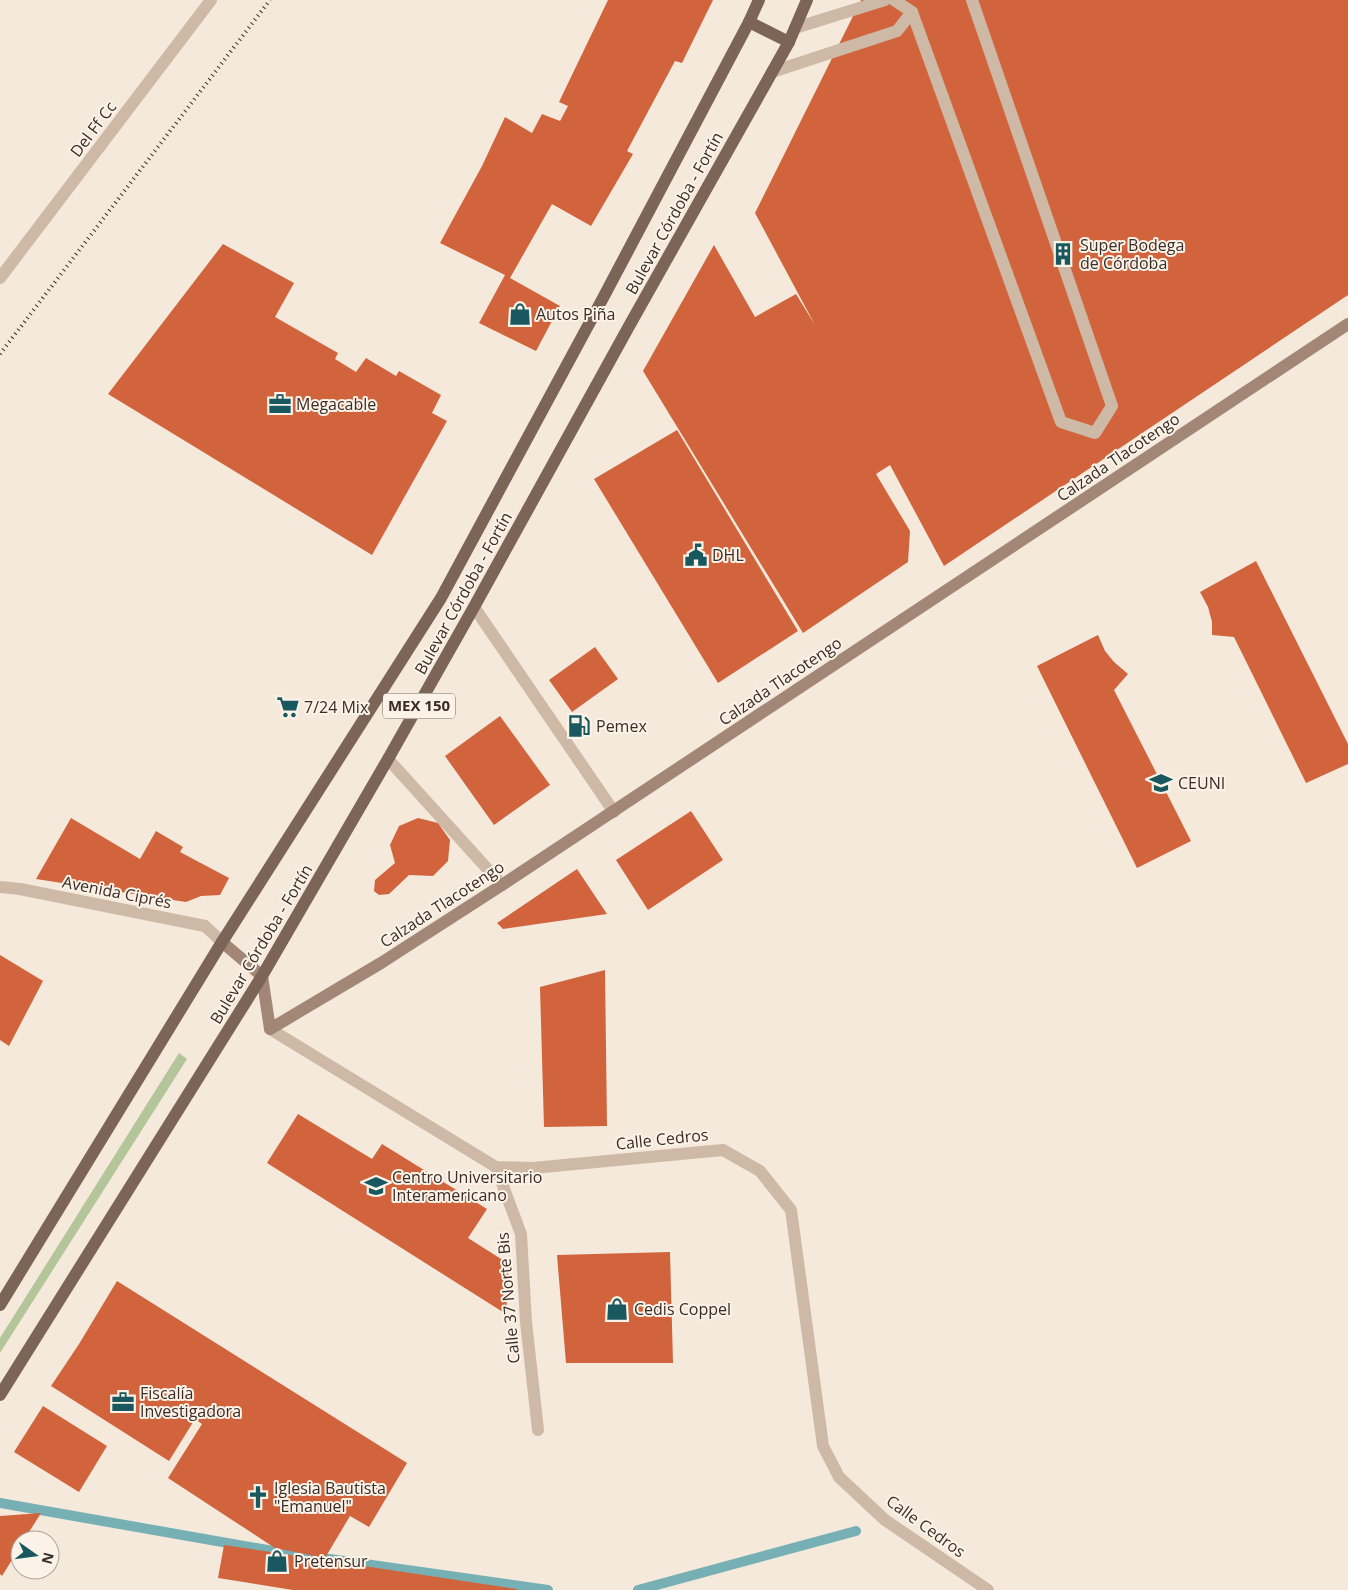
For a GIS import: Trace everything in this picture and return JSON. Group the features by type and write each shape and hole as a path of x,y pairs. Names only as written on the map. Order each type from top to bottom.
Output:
{"main road":[{"name":"Bulevar Córdoba - Fortín","path":"0,1305 222,942 441,598 604,298 759,0"},
{"name":"Bulevar Córdoba - Fortín","path":"0,1395 262,976 388,759 789,42 807,0"},
{"path":"749,22 789,42"}],"street":[{"name":"Del Ff Cc","path":"0,278 211,0"},
{"path":"795,28 885,0"},
{"path":"894,0 912,12 1061,422 1095,433 1112,406 972,0"},
{"path":"772,72 897,32 912,12"},
{"name":"Calzada Tlacotengo","path":"270,1029 381,963 614,812 1348,324"},
{"path":"474,607 614,812"},
{"path":"388,759 502,885"},
{"name":"Avenida Ciprés","path":"0,887 20,889 205,926 222,942"},
{"path":"222,942 262,976 270,1029"},
{"name":"Calle Cedros","path":"270,1029 496,1167 534,1168 723,1150 760,1171 791,1210 823,1446 839,1478 885,1520 988,1590"},
{"name":"Calle 37 Norte Bis","path":"496,1167 522,1234 526,1322 538,1430"}],"green space":[{"path":"179,1053 187,1059 0,1353 0,1338"}],"building":[{"path":"608,0 713,0 682,63 675,61 627,151 633,154 591,226 552,204 510,278 560,306 536,351 479,323 505,275 440,243 482,166 505,117 532,133 542,114 560,121 568,106 559,102"},
{"name":"Super Bodega de Córdoba","path":"861,0 1348,0 1348,295 944,566 890,465 876,474 910,531 908,562 803,633 643,371 714,245 755,317 796,294 815,325 755,213"},
{"name":"Megacable","path":"223,244 294,283 275,317 338,353 335,359 356,372 366,358 396,376 399,371 441,395 432,413 447,421 372,555 108,394"},
{"name":"DHL","path":"677,430 798,631 718,683 594,479"},
{"path":"1256,561 1348,744 1348,764 1306,783 1234,637 1212,635 1212,622 1208,607 1200,592"},
{"path":"1098,635 1105,651 1128,674 1114,690 1191,841 1137,868 1037,666"},
{"path":"595,647 618,679 572,712 549,680"},
{"path":"500,716 550,785 494,825 445,756"},
{"path":"691,811 723,860 648,910 616,860"},
{"path":"71,818 140,859 156,831 183,847 180,852 229,878 220,895 201,896 186,902 36,879"},
{"path":"418,818 438,823 450,840 448,861 433,876 409,875 389,894 379,895 374,891 375,880 395,863 390,845 399,826"},
{"path":"577,869 607,914 503,929 497,923"},
{"path":"0,955 43,981 9,1046 0,1040"},
{"path":"605,970 607,1126 544,1127 540,987"},
{"name":"Centro Universitario Interamericano","path":"298,1114 372,1159 382,1144 487,1209 468,1238 509,1264 506,1314 267,1163"},
{"name":"Cedis Coppel","path":"670,1252 673,1363 566,1363 557,1255"},
{"path":"117,1281 407,1463 369,1527 350,1516 325,1558 275,1548 168,1478 202,1424 195,1419 169,1461 51,1386"},
{"path":"43,1406 107,1446 79,1492 14,1452"},
{"path":"41,1513 30,1530 10,1530 10,1563 2,1576 0,1574 0,1516"},
{"name":"Pretensur","path":"224,1545 517,1590 293,1590 218,1578"}],"waterway":[{"path":"0,1503 273,1551 548,1590"},
{"path":"638,1590 856,1531"}],"railway":[{"path":"0,354 270,0"}],"place":[{"name":"Super Bodega de Córdoba","path":"1063,254"},
{"name":"Autos Piña","path":"520,314"},
{"name":"Megacable","path":"280,404"},
{"name":"DHL","path":"696,555"},
{"name":"7/24 Mix","path":"288,707"},
{"name":"Pemex","path":"579,726"},
{"name":"CEUNI","path":"1161,783"},
{"name":"Centro Universitario Interamericano","path":"376,1186"},
{"name":"Cedis Coppel","path":"617,1309"},
{"name":"Fiscalía Investigadora","path":"123,1402"},
{"name":"Iglesia Bautista \"Emanuel\"","path":"258,1497"},
{"name":"Pretensur","path":"277,1561"}]}
